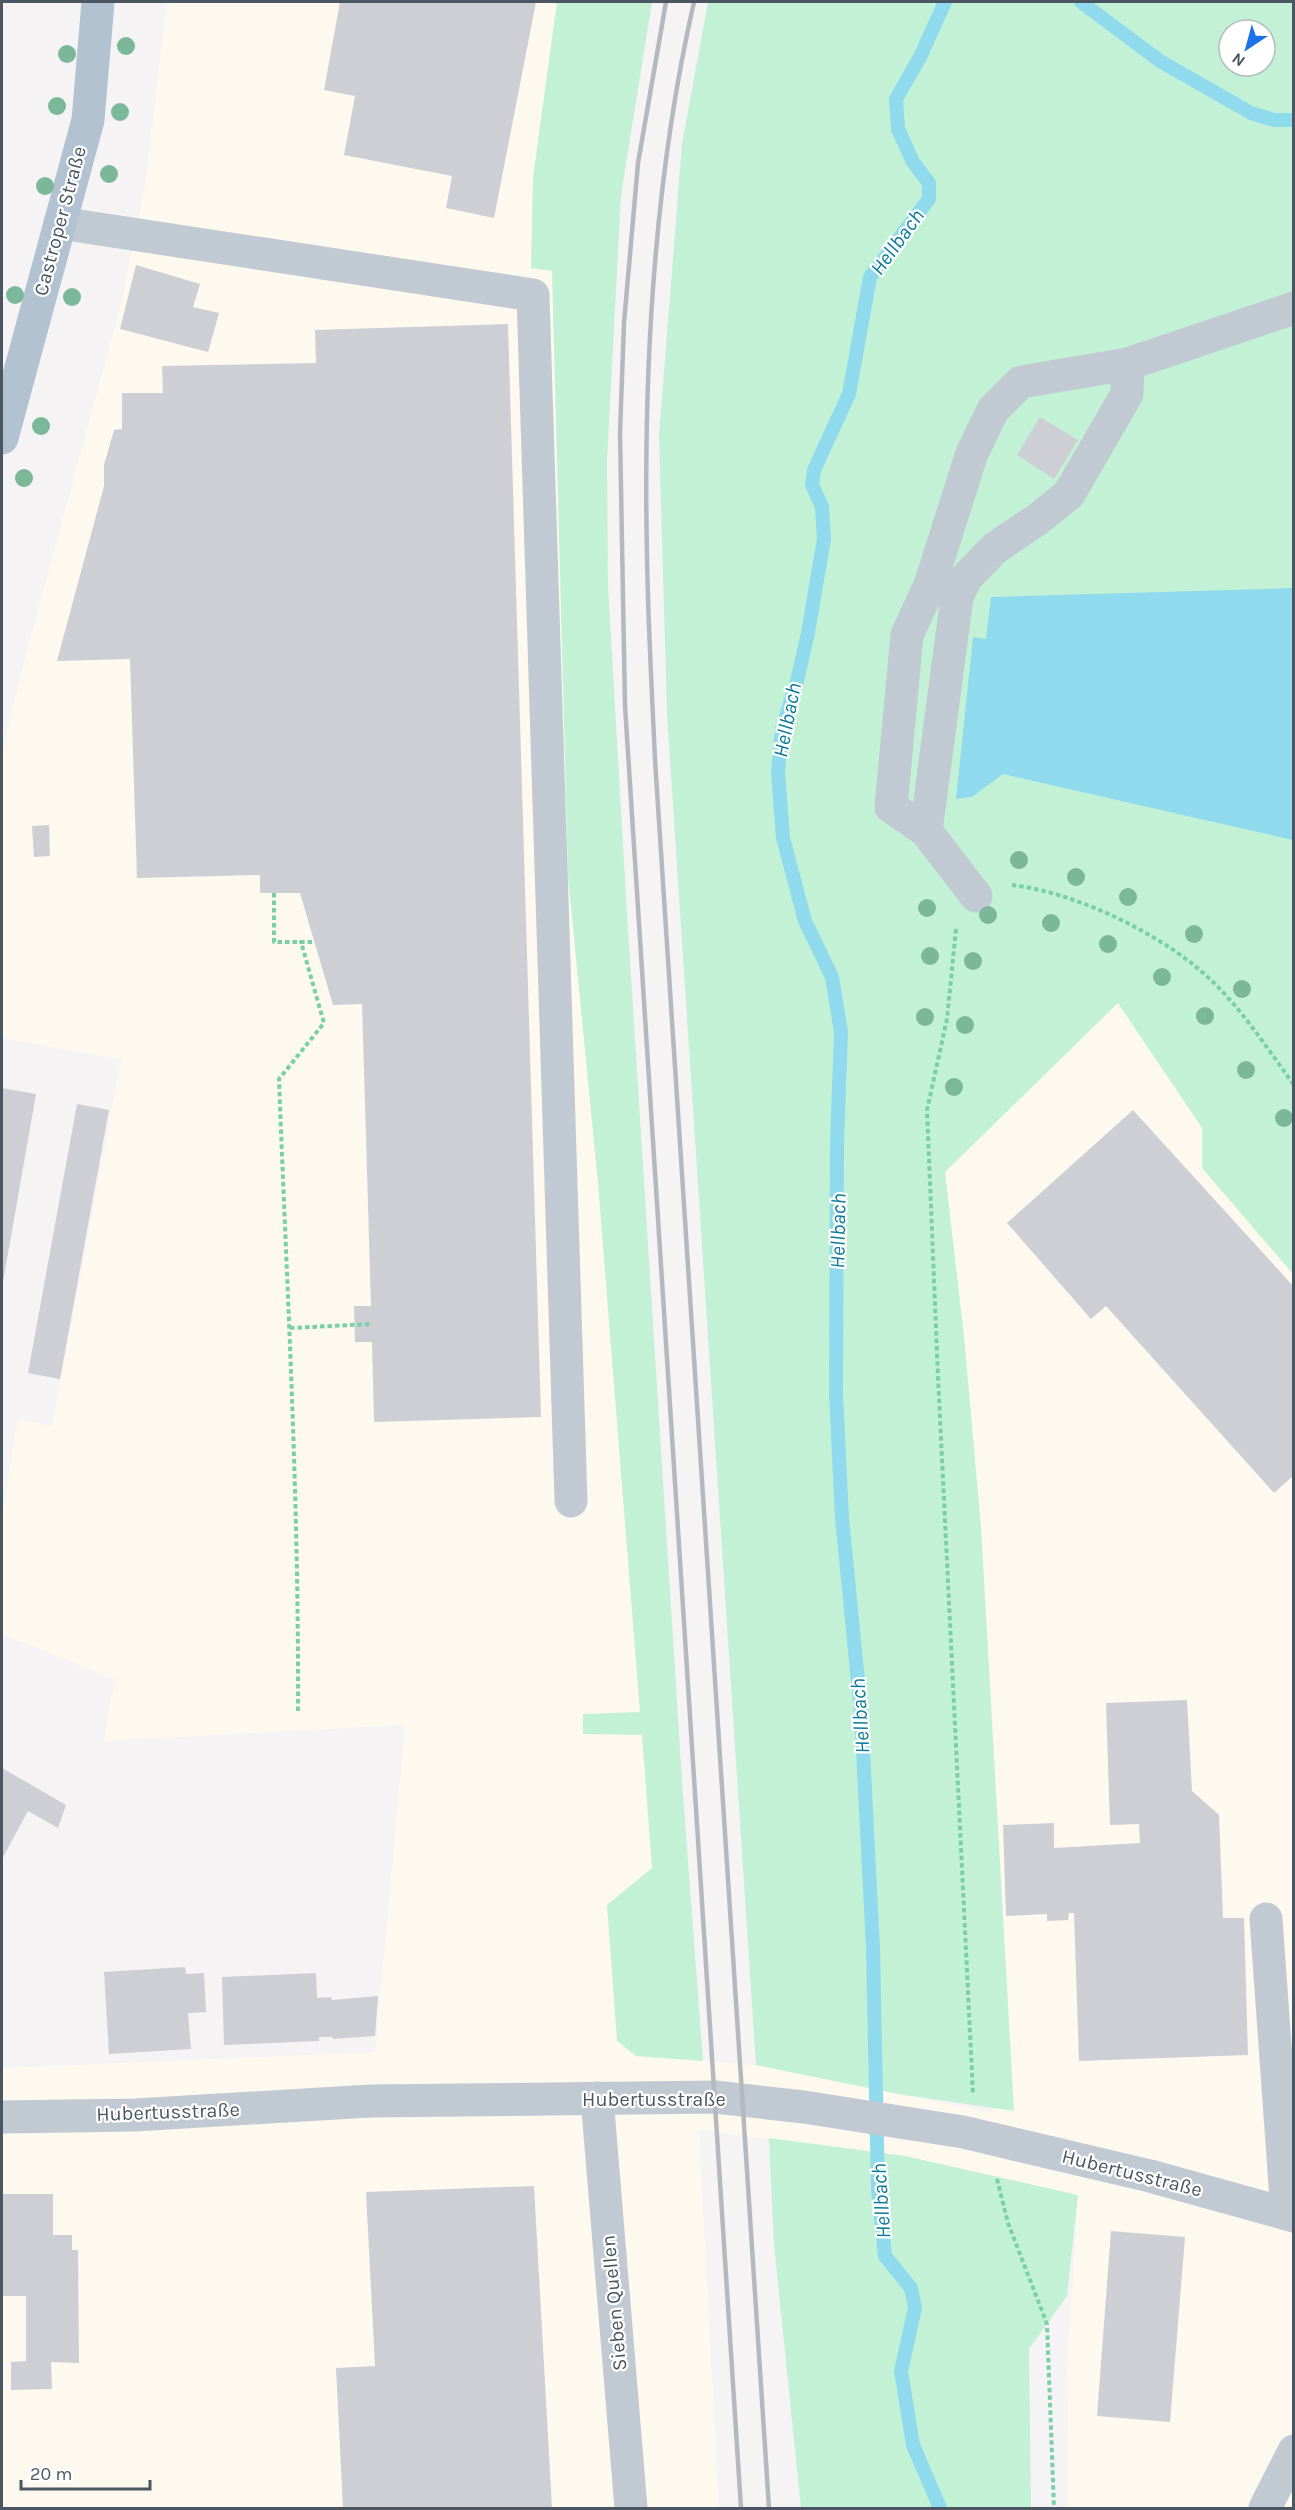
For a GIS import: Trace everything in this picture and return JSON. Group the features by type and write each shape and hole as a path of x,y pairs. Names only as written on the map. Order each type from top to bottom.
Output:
{"main road":[{"name":"Castroper Straße","path":"2,438 88,120 98,2"}],"street":[{"path":"60,223 533,295 571,1501"},
{"path":"926,831 944,591 972,453 993,410 1021,382 1128,364 1293,308"},
{"path":"976,896 926,831 891,807 907,635 944,591 966,578 995,548 1038,519 1069,494 1127,394 1128,364"},
{"path":"1266,1919 1290,2215"},
{"name":"Sieben Quellen","path":"597,2097 631,2508"},
{"name":"Hubertusstraße","path":"2,2117 135,2115 370,2102 715,2097 804,2107 974,2135 1150,2176 1290,2215"},
{"path":"1265,2508 1293,2451"}],"path":[{"path":"1054,2508 1047,2324 974,2135 927,1110 947,1019 956,926 967,903 997,884 1029,887 1085,904 1149,935 1195,966 1238,1009 1293,1085"},
{"path":"274,893 274,942 315,942"},
{"path":"298,1711 299,1615 279,1079 324,1023 301,942"},
{"path":"290,1328 372,1324"}],"shaded area":[{"path":"167,2 557,2 533,178 531,267 552,270 568,877 598,1183 653,1868 607,1906 636,2056 756,2065 994,2113 942,1148 1118,996 1293,1259 1293,2508 1068,2508 1067,2367 1078,2195 905,2156 699,2130 719,2508 2,2508 2,2068 375,2052 405,1725 104,1741 116,1680 2,1634 2,1516 18,1419 52,1426 121,1060 2,1038 2,753 24,662 121,304 145,185"}],"green space":[{"path":"557,2 652,2 621,195 607,461 608,586 682,1781 703,2061 636,2056 617,2041 607,1905 652,1868 642,1735 583,1734 583,1714 640,1712 598,1183 568,876 552,271 531,268 533,178"},
{"path":"708,2 1293,2 1293,1274 1202,1168 1202,1128 1118,1003 945,1172 964,1336 981,1527 1014,2111 898,2094 756,2065 667,714 659,435 682,144"},
{"path":"769,2138 905,2156 1078,2195 1067,2296 1029,2349 1031,2508 801,2508 774,2245"}],"water":[{"path":"1293,588 1293,840 1003,774 972,797 956,799 973,637 986,639 991,597"}],"building":[{"path":"340,2 536,2 494,218 446,208 452,176 344,155 355,96 324,90"},
{"path":"136,265 200,284 193,307 219,313 208,352 120,329"},
{"path":"508,324 541,1417 374,1422 372,1342 355,1342 354,1306 371,1306 362,1004 333,1005 300,893 260,893 260,875 137,878 130,659 57,661 104,486 104,465 114,430 122,429 122,393 163,393 162,366 316,363 315,330"},
{"path":"1040,417 1078,440 1054,479 1017,455"},
{"path":"49,825 50,856 34,857 32,826"},
{"path":"2,1088 36,1094 3,1282 2,1282"},
{"path":"77,1104 109,1110 60,1379 28,1373"},
{"path":"1133,1110 1294,1287 1294,1475 1274,1493 1106,1306 1091,1319 1007,1223"},
{"path":"1187,1700 1192,1791 1219,1815 1223,1918 1244,1918 1248,2055 1079,2061 1074,1913 1069,1913 1068,1920 1047,1921 1047,1914 1006,1916 1003,1825 1054,1823 1054,1848 1140,1843 1139,1824 1110,1825 1106,1703"},
{"path":"2,1768 66,1805 58,1828 28,1811 2,1859"},
{"path":"185,1967 186,1974 204,1973 206,2012 188,2013 191,2049 109,2054 104,1972"},
{"path":"316,1973 317,1998 331,1997 332,2000 378,1996 375,2036 333,2039 333,2037 319,2037 319,2041 224,2045 222,1977"},
{"path":"534,2186 552,2508 343,2508 336,2368 375,2366 366,2192"},
{"path":"2,2194 53,2194 53,2235 72,2235 72,2250 78,2250 79,2363 51,2362 52,2389 11,2390 11,2362 26,2361 26,2296 2,2296"},
{"path":"1111,2231 1185,2237 1170,2422 1097,2416"}],"waterway":[{"name":"Hellbach","path":"940,2508 913,2445 901,2371 915,2308 911,2288 885,2256 878,2190 873,1948 861,1712 842,1518 836,1394 837,1142 841,1032 832,977 805,921 783,838 778,772 782,729 797,681 808,633 824,539 822,507 812,485 814,470 849,394 870,277 929,199 929,183 913,162 898,129 896,99 920,57 945,2"},
{"path":"1081,2 1160,61 1251,113 1274,120 1294,120"}],"railway":[{"path":"666,2 638,163 624,323 620,433 625,706 741,2508"},
{"path":"694,2 669,138 654,277 647,417 648,607 655,760 769,2508"}]}
